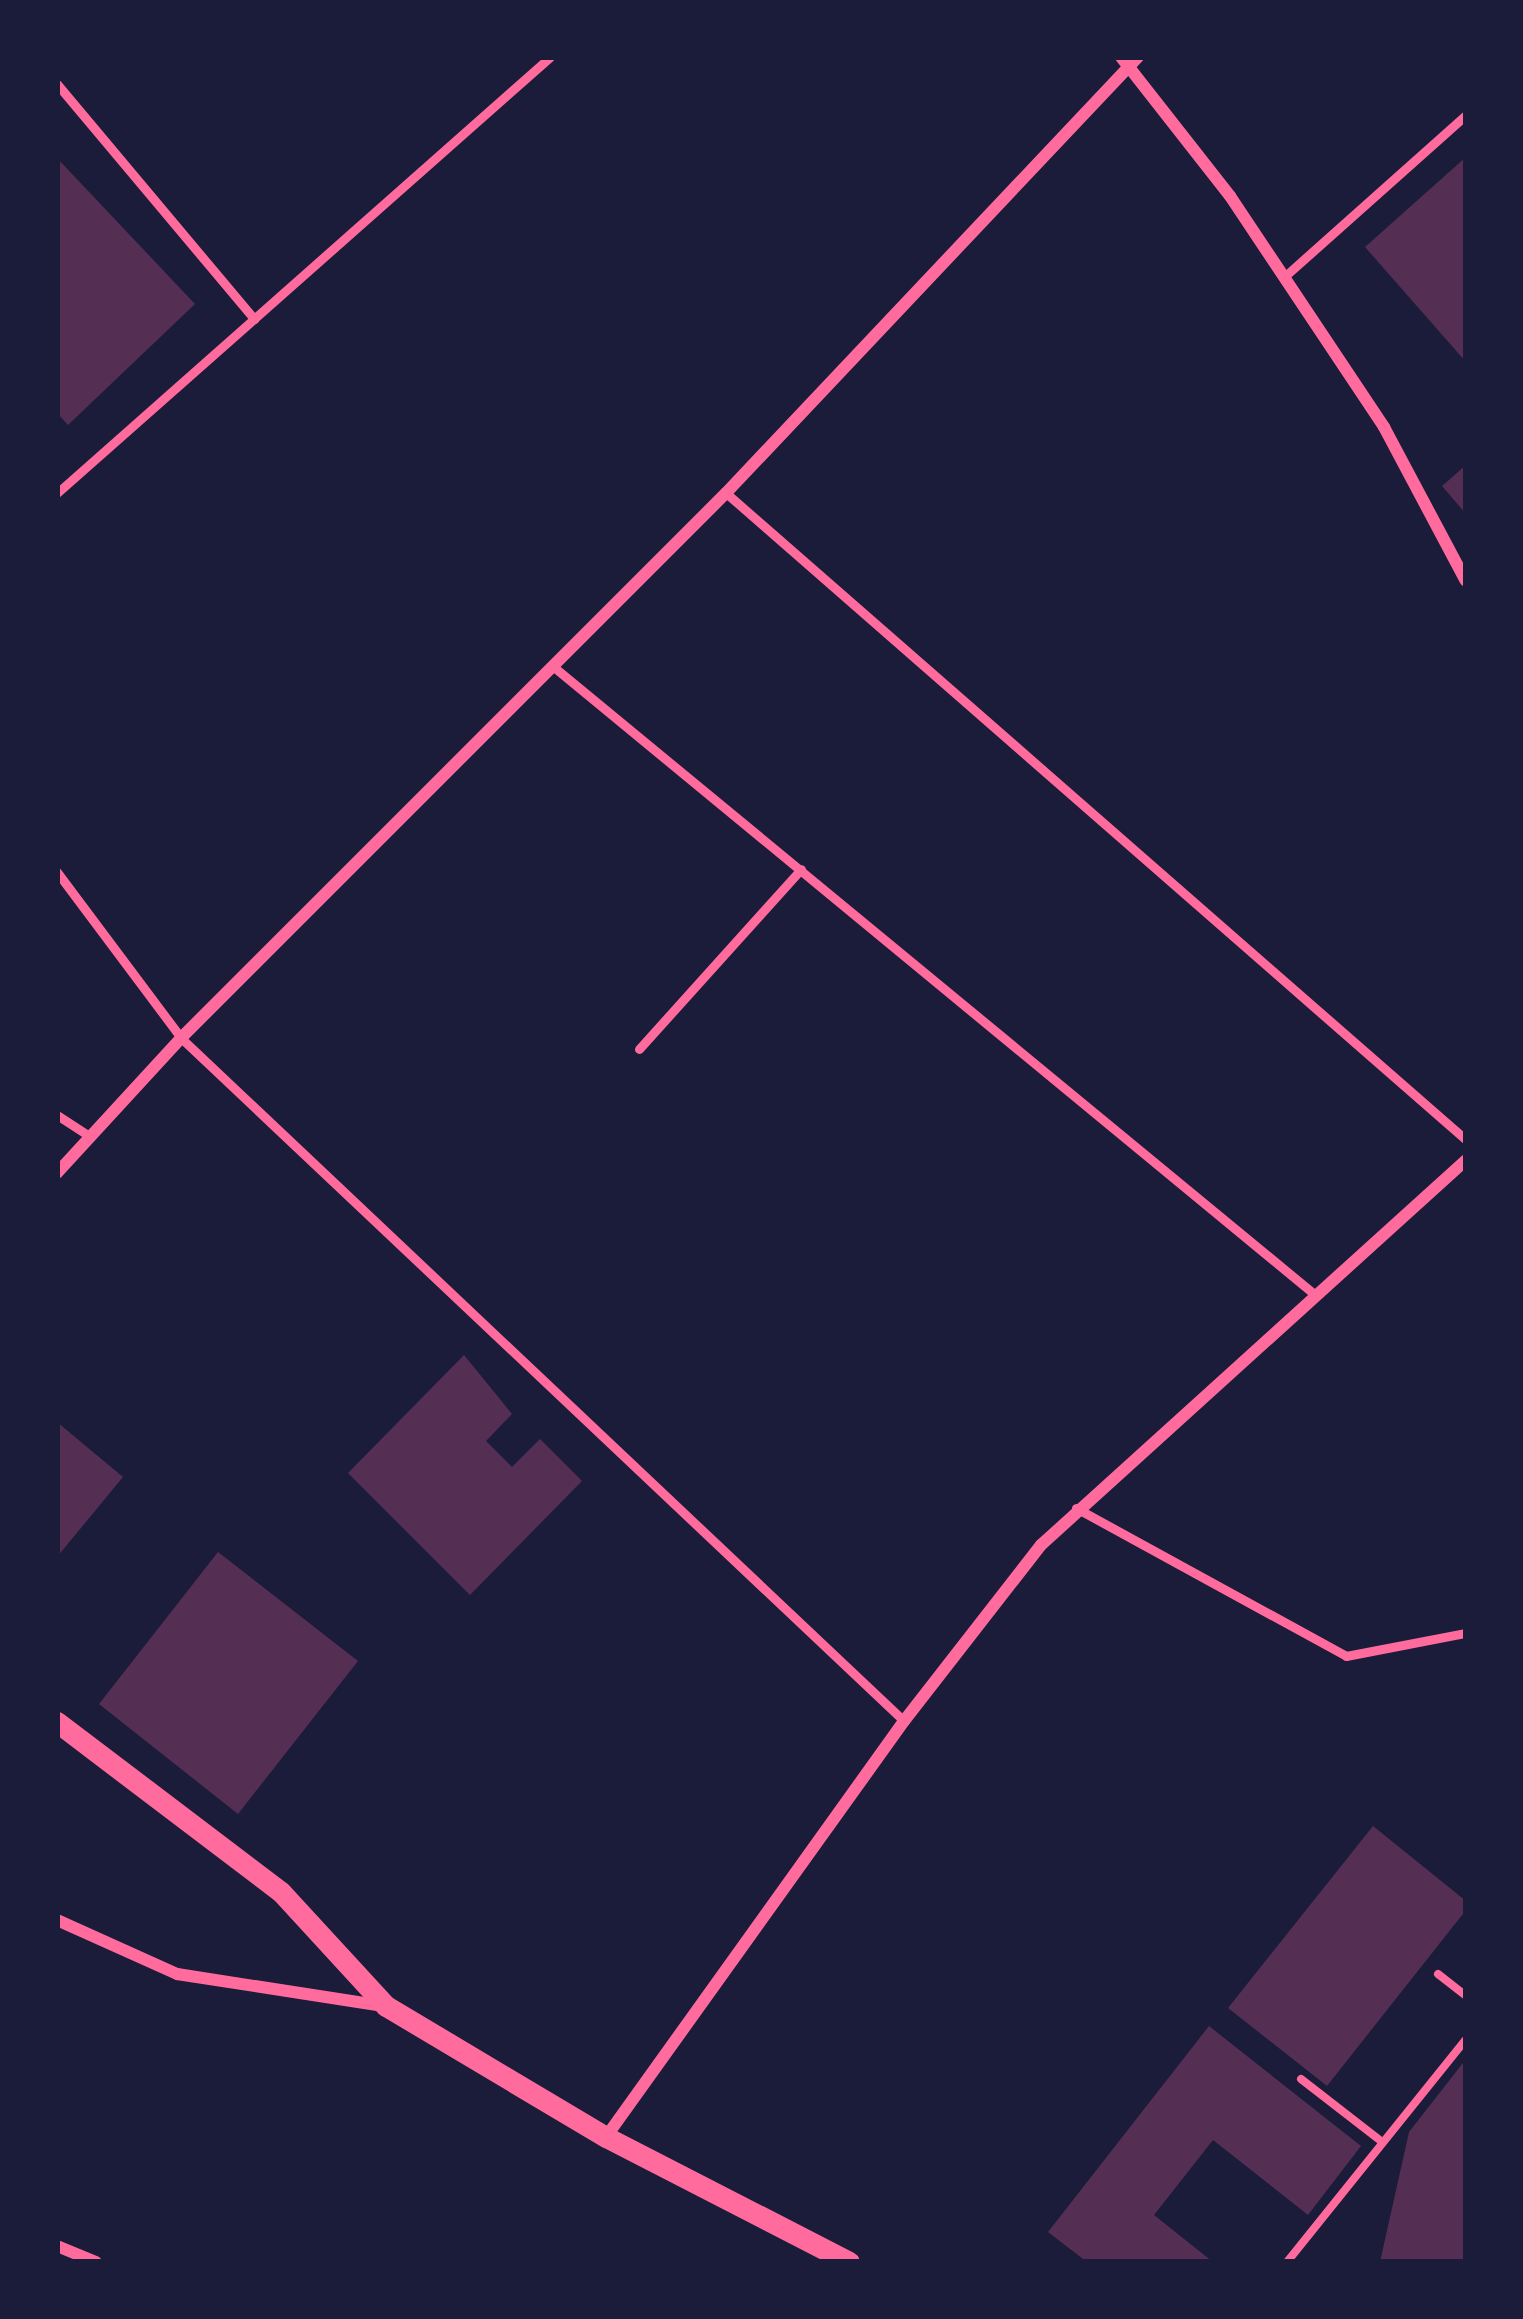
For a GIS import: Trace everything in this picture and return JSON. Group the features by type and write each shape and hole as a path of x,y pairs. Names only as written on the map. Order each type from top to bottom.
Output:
{"street":[{"path":"57,1173 181,1038 726,493 1129,60 1285,277 1384,427 1466,581"},
{"path":"606,2137 904,1721 1076,1508 1466,1160"},
{"path":"57,1722 280,1892 386,2006 606,2137 849,2262"},
{"path":"57,1920 177,1974 386,2006"},
{"path":"57,2246 97,2262"}],"lane":[{"path":"57,493 550,57"},
{"path":"57,84 254,319"},
{"path":"1285,277 1466,115"},
{"path":"726,493 1466,1140"},
{"path":"555,668 1313,1293"},
{"path":"639,1049 801,868"},
{"path":"57,872 181,1038 904,1721"},
{"path":"57,1115 89,1136"},
{"path":"1076,1508 1346,1656 1466,1633"}],"path":[{"path":"1438,1974 1466,1996"},
{"path":"1287,2262 1466,2039"},
{"path":"1301,2079 1381,2141"}],"building":[{"path":"1466,157 1466,362 1365,247"},
{"path":"57,158 195,304 68,425 57,413"},
{"path":"1466,465 1466,514 1442,486"},
{"path":"464,1355 512,1414 486,1441 512,1467 540,1439 582,1481 470,1595 348,1473"},
{"path":"57,1422 123,1477 57,1557"},
{"path":"218,1552 358,1661 238,1814 99,1704"},
{"path":"1373,1826 1466,1901 1466,1910 1327,2086 1228,2008"},
{"path":"1209,2026 1361,2146 1308,2215 1213,2140 1154,2215 1213,2262 1087,2262 1048,2232"},
{"path":"1466,2059 1466,2262 1380,2262 1409,2132"}]}
